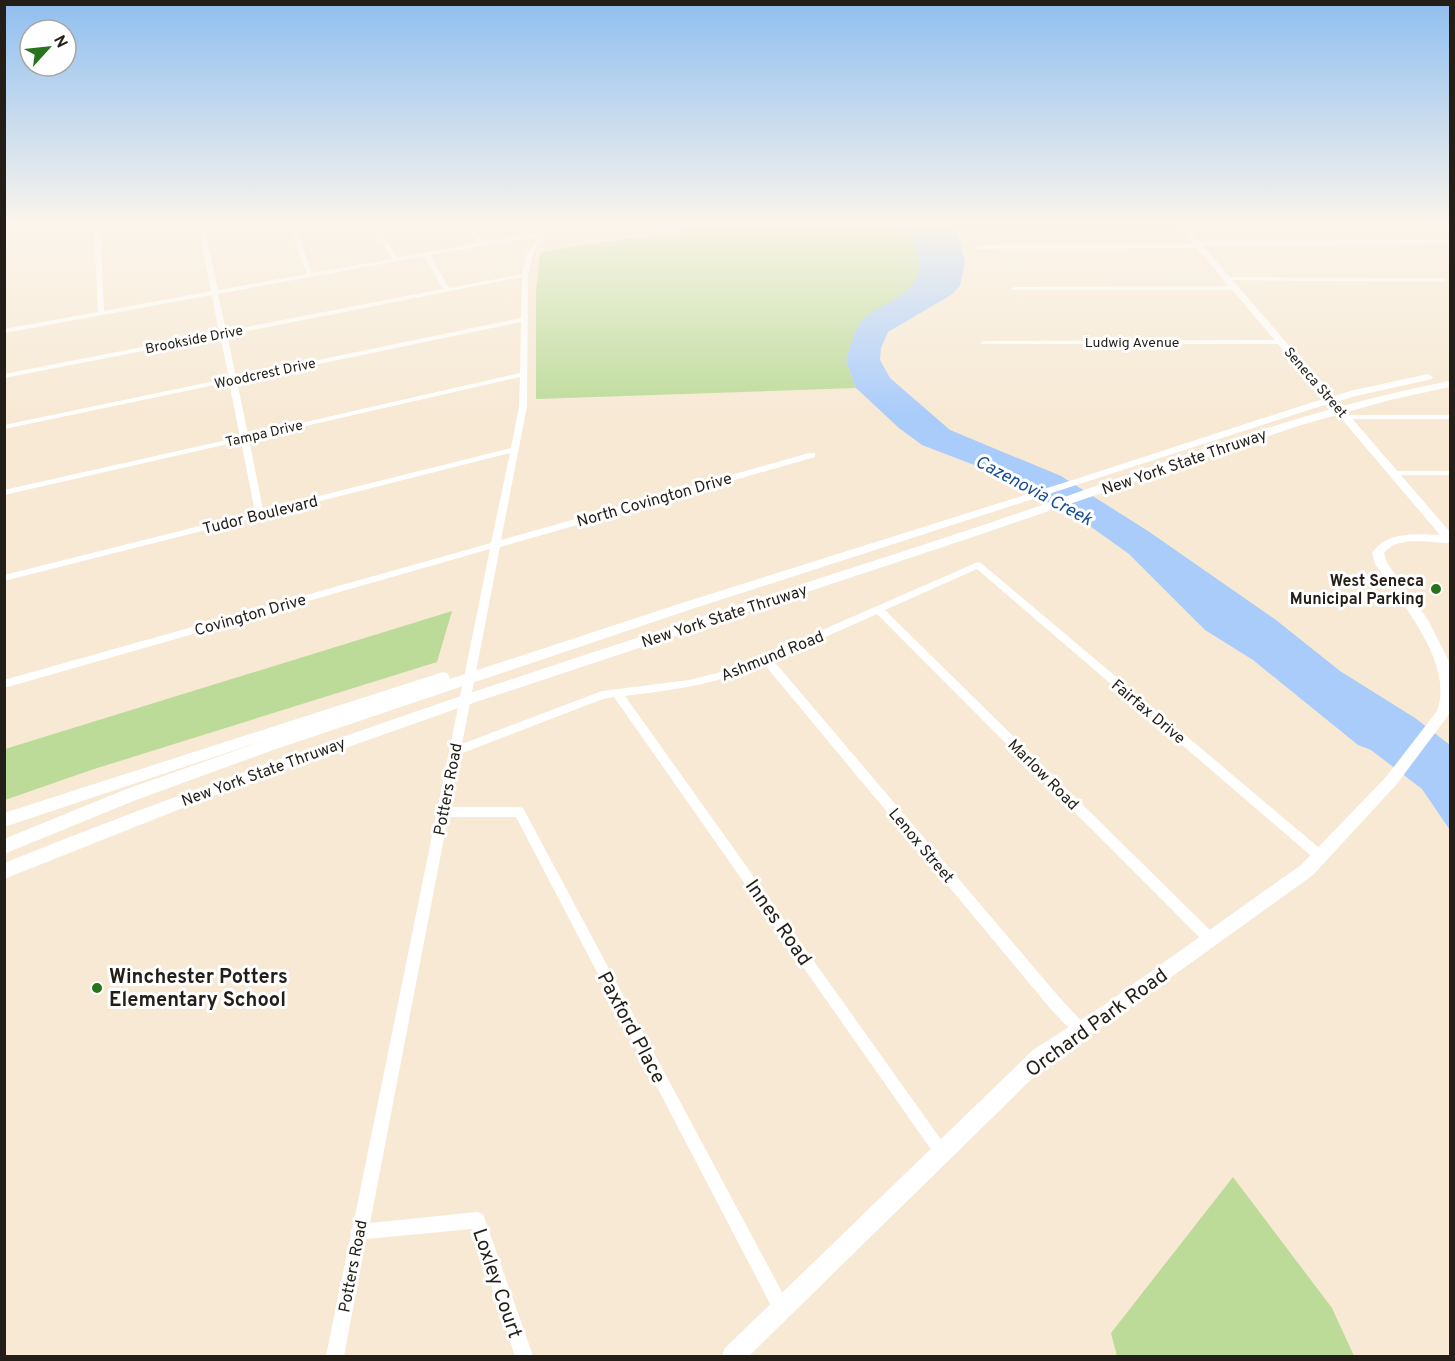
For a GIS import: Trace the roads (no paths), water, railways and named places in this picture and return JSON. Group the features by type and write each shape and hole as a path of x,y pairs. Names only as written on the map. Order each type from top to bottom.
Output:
{"highway":[{"name":"New York State Thruway","path":"4,848 130,795 423,690 1086,480 1311,406 1400,382 1450,374"},
{"name":"New York State Thruway","path":"4,871 208,789 416,717 1322,416 1410,391 1450,384"},
{"path":"4,820 116,782 423,690"}],"main road":[{"name":"Seneca Street","path":"1235,289 1450,539"},
{"name":"Orchard Park Road","path":"734,1356 1041,1056 1307,870 1391,782 1436,725 1447,706 1450,688 1447,668 1438,648 1382,564 1378,553 1384,544 1398,539 1450,539"}],"street":[{"path":"100,289 101,313"},
{"path":"215,289 260,514"},
{"path":"4,331 235,289"},
{"name":"Brookside Drive","path":"4,376 455,289"},
{"name":"Potters Road","path":"334,1356 523,406 525,289"},
{"path":"1014,289 1122,289"},
{"name":"Woodcrest Drive","path":"4,427 525,319"},
{"name":"Ludwig Avenue","path":"983,343 1282,342"},
{"name":"Tampa Drive","path":"4,493 524,374"},
{"path":"1346,417 1450,417"},
{"name":"Tudor Boulevard","path":"4,578 515,449"},
{"name":"North Covington Drive","path":"496,544 813,455"},
{"path":"1394,473 1450,473"},
{"name":"Covington Drive","path":"4,684 496,544"},
{"name":"Ashmund Road","path":"455,750 591,699 616,692 715,678 766,659 978,565"},
{"name":"Fairfax Drive","path":"978,565 1320,856"},
{"name":"Marlow Road","path":"878,609 1210,939"},
{"name":"Lenox Street","path":"766,659 1080,1030"},
{"name":"Innes Road","path":"616,692 942,1153"},
{"name":"Paxford Place","path":"442,812 519,812 782,1309"},
{"name":"Loxley Court","path":"358,1232 477,1221 524,1356"}],"water":[{"name":"Cazenovia Creek","path":"908,289 957,289 951,295 888,332 881,348 880,360 890,378 950,430 1061,476 1148,531 1276,620 1340,671 1415,718 1450,745 1450,830 1422,789 1371,750 1358,745 1253,660 1205,630 1129,554 1080,519 982,468 922,445 899,428 856,388 846,361 858,326 876,309"}],"place":[{"name":"West Seneca Municipal Parking","path":"1436,589"},
{"name":"Winchester Potters Elementary School","path":"97,988"}]}
